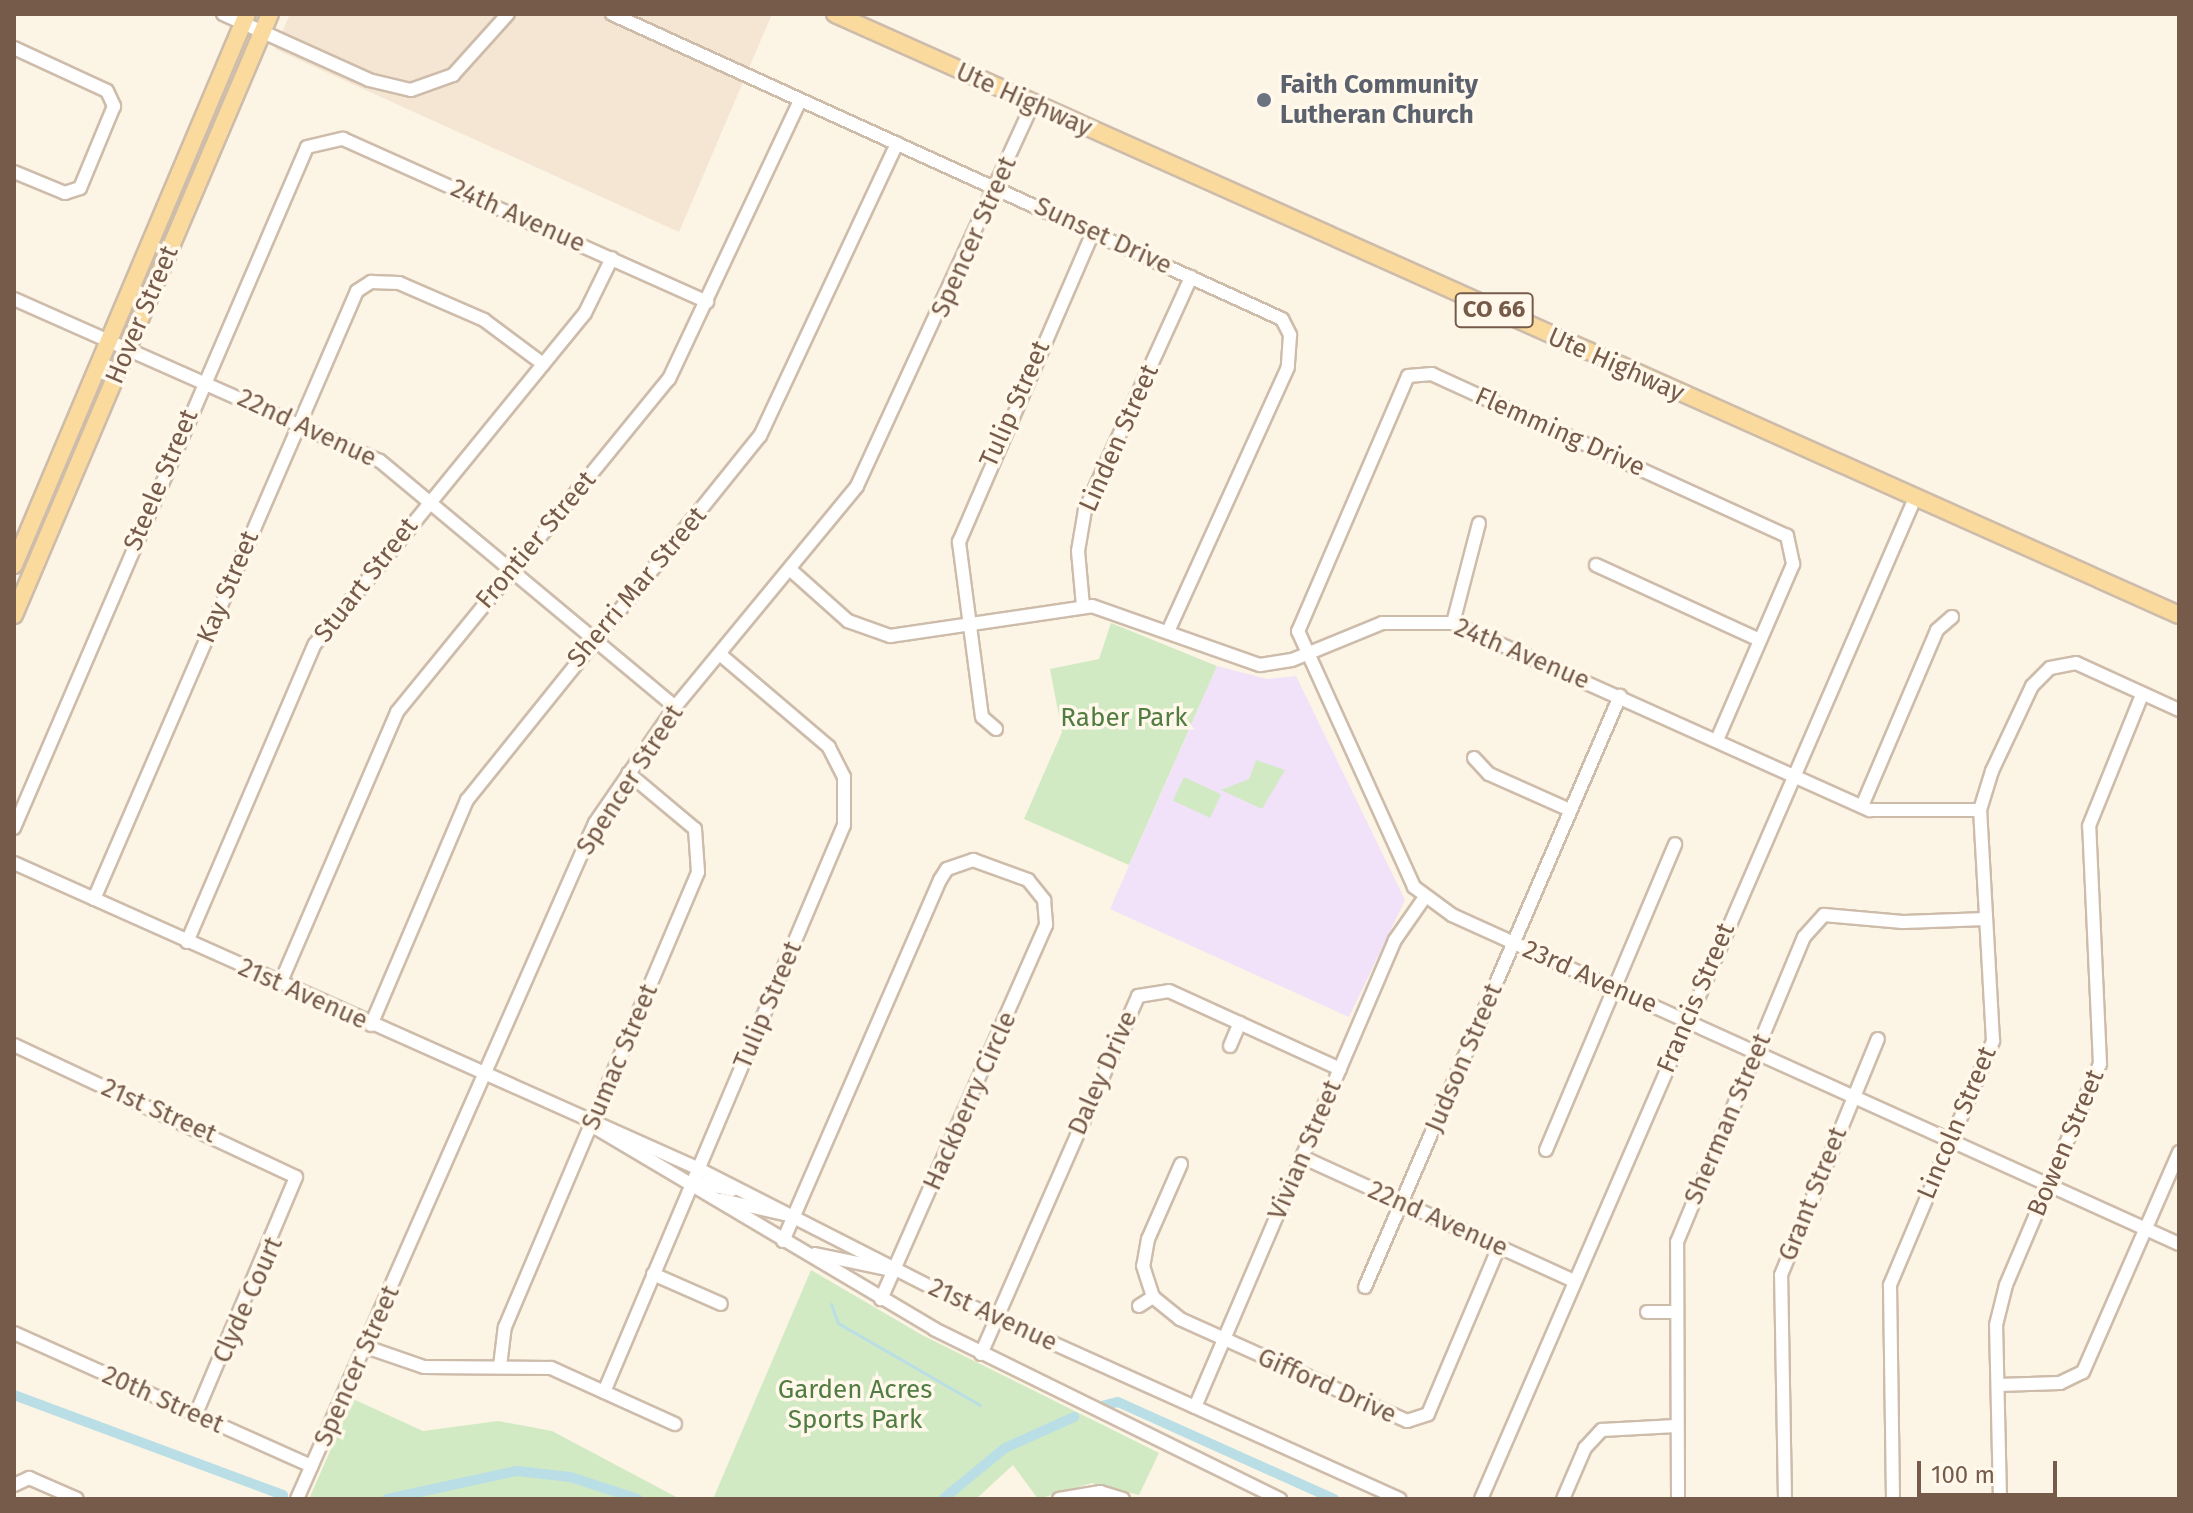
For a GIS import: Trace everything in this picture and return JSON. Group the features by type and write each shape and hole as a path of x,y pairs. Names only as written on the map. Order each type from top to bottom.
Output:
{"main road":[{"name":"Hover Street","path":"14,615 270,14"},
{"name":"Ute Highway","path":"835,14 2179,615"},
{"name":"Hover Street","path":"14,565 245,18"}],"street":[{"path":"223,14 245,18 263,31 386,86 420,89 453,75 508,14"},
{"name":"Sunset Drive","path":"612,14 1272,311 1288,330 1291,353 1168,632"},
{"path":"14,48 119,98 76,198 14,172"},
{"name":"Frontier Street","path":"280,984 382,739 414,686 669,379 800,100"},
{"name":"Spencer Street","path":"299,1496 573,869 628,773 675,707 793,572 877,451 1033,104"},
{"name":"24th Avenue","path":"320,136 612,258 707,302"},
{"name":"Steele Street","path":"14,828 297,163 320,136"},
{"name":"Sherri Mar Street","path":"371,1025 467,800 760,436 897,144"},
{"name":"Tulip Street","path":"996,729 982,717 958,568 964,517 1093,233"},
{"name":"Stuart Street","path":"187,942 315,644 428,501 585,313 612,258"},
{"name":"Linden Street","path":"1083,606 1078,551 1085,510 1191,277"},
{"name":"Kay Street","path":"94,899 350,299 375,278 484,320 543,364"},
{"name":"22nd Avenue","path":"14,299 298,421 380,461 675,707"},
{"name":"Flemming Drive","path":"1304,656 1298,631 1304,610 1412,367 1779,530 1798,542 1793,564 1717,740"},
{"name":"Francis Street","path":"1481,1499 1792,774 1915,498"},
{"path":"1453,623 1479,523"},
{"path":"1596,565 1760,640"},
{"name":"24th Avenue","path":"793,572 868,631 914,636 1083,606 1109,608 1242,663 1304,656 1382,623 1453,623 1862,806 1893,815 1980,810"},
{"path":"1862,806 1937,630 1952,617"},
{"name":"Tulip Street","path":"604,1392 847,806 844,777 829,747 721,655"},
{"name":"23rd Avenue","path":"1304,656 1395,858 1425,897 1513,942 2179,1244"},
{"name":"Lincoln Street","path":"1893,1499 1890,1285 1993,1041 1980,810 2032,686 2050,668 2076,663 2179,710"},
{"name":"Bowen Street","path":"2000,1499 1998,1385 2002,1297 2100,1064 2089,826 2142,695"},
{"name":"Judson Street","path":"1365,1287 1620,696"},
{"path":"1474,758 1489,774 1570,810"},
{"name":"Sumac Street","path":"500,1366 505,1327 701,855 686,817 628,773"},
{"path":"1546,1150 1611,987 1675,844"},
{"name":"Hackberry Circle","path":"788,1244 794,1213 940,880 958,856 1008,869 1050,898 1046,925 897,1269 881,1299"},
{"name":"21st Avenue","path":"14,863 591,1125 697,1168 794,1213 996,1318 1400,1499"},
{"name":"Vivian Street","path":"1195,1407 1395,940 1425,897"},
{"name":"Sherman Street","path":"1678,1499 1673,1312 1677,1242 1804,937 1824,915 1986,919"},
{"name":"Daley Drive","path":"981,1354 1133,1003 1144,985 1169,991 1340,1069"},
{"path":"1230,1046 1240,1023"},
{"name":"Grant Street","path":"1785,1499 1781,1275 1878,1039"},
{"name":"21st Street","path":"14,1045 290,1171 297,1184"},
{"name":"21st Avenue","path":"591,1125 691,1184 707,1197 981,1354 1280,1499"},
{"path":"1998,1385 2077,1378 2179,1152"},
{"name":"22nd Avenue","path":"1302,1157 1574,1281"},
{"path":"649,1160 697,1168"},
{"path":"1139,1306 1153,1297 1143,1266 1148,1239 1181,1164"},
{"name":"Clyde Court","path":"196,1414 297,1184"},
{"path":"691,1184 747,1192"},
{"path":"707,1197 794,1213"},
{"path":"788,1244 897,1269"},
{"name":"Gifford Drive","path":"1153,1297 1224,1340 1418,1427 1428,1414 1499,1247"},
{"path":"653,1274 721,1304"},
{"path":"1647,1312 1673,1312"},
{"name":"20th Street","path":"14,1333 312,1466"},
{"path":"366,1347 424,1367 551,1368 675,1424"},
{"path":"1563,1499 1589,1440 1602,1430 1676,1426"},
{"path":"14,1485 29,1478 77,1499"},
{"path":"1062,1498 1100,1492 1123,1499"}],"shaded area":[{"path":"290,14 772,14 679,232 275,49"},
{"path":"1217,666 1267,679 1296,676 1405,900 1349,1017 1110,909"}],"green space":[{"name":"Raber Park","path":"1111,623 1217,666 1129,865 1024,819 1062,732 1050,669 1099,659"},
{"path":"1256,760 1285,770 1262,809 1221,790 1249,779"},
{"path":"1184,777 1221,794 1210,818 1173,801"},
{"name":"Garden Acres Sports Park","path":"811,1270 922,1335 1159,1453 1139,1495 1092,1483 1038,1499 1013,1465 976,1499 713,1499"},
{"path":"353,1399 423,1431 498,1421 552,1431 680,1499 309,1499"}],"waterway":[{"path":"831,1304 838,1323 980,1405"},
{"path":"14,1395 283,1495"},
{"path":"1101,1406 1118,1402 1334,1499"},
{"path":"943,1499 1005,1448 1074,1417"},
{"path":"387,1499 517,1471 570,1477 638,1499"}],"place":[{"name":"Faith Community Lutheran Church","path":"1264,100"}]}
